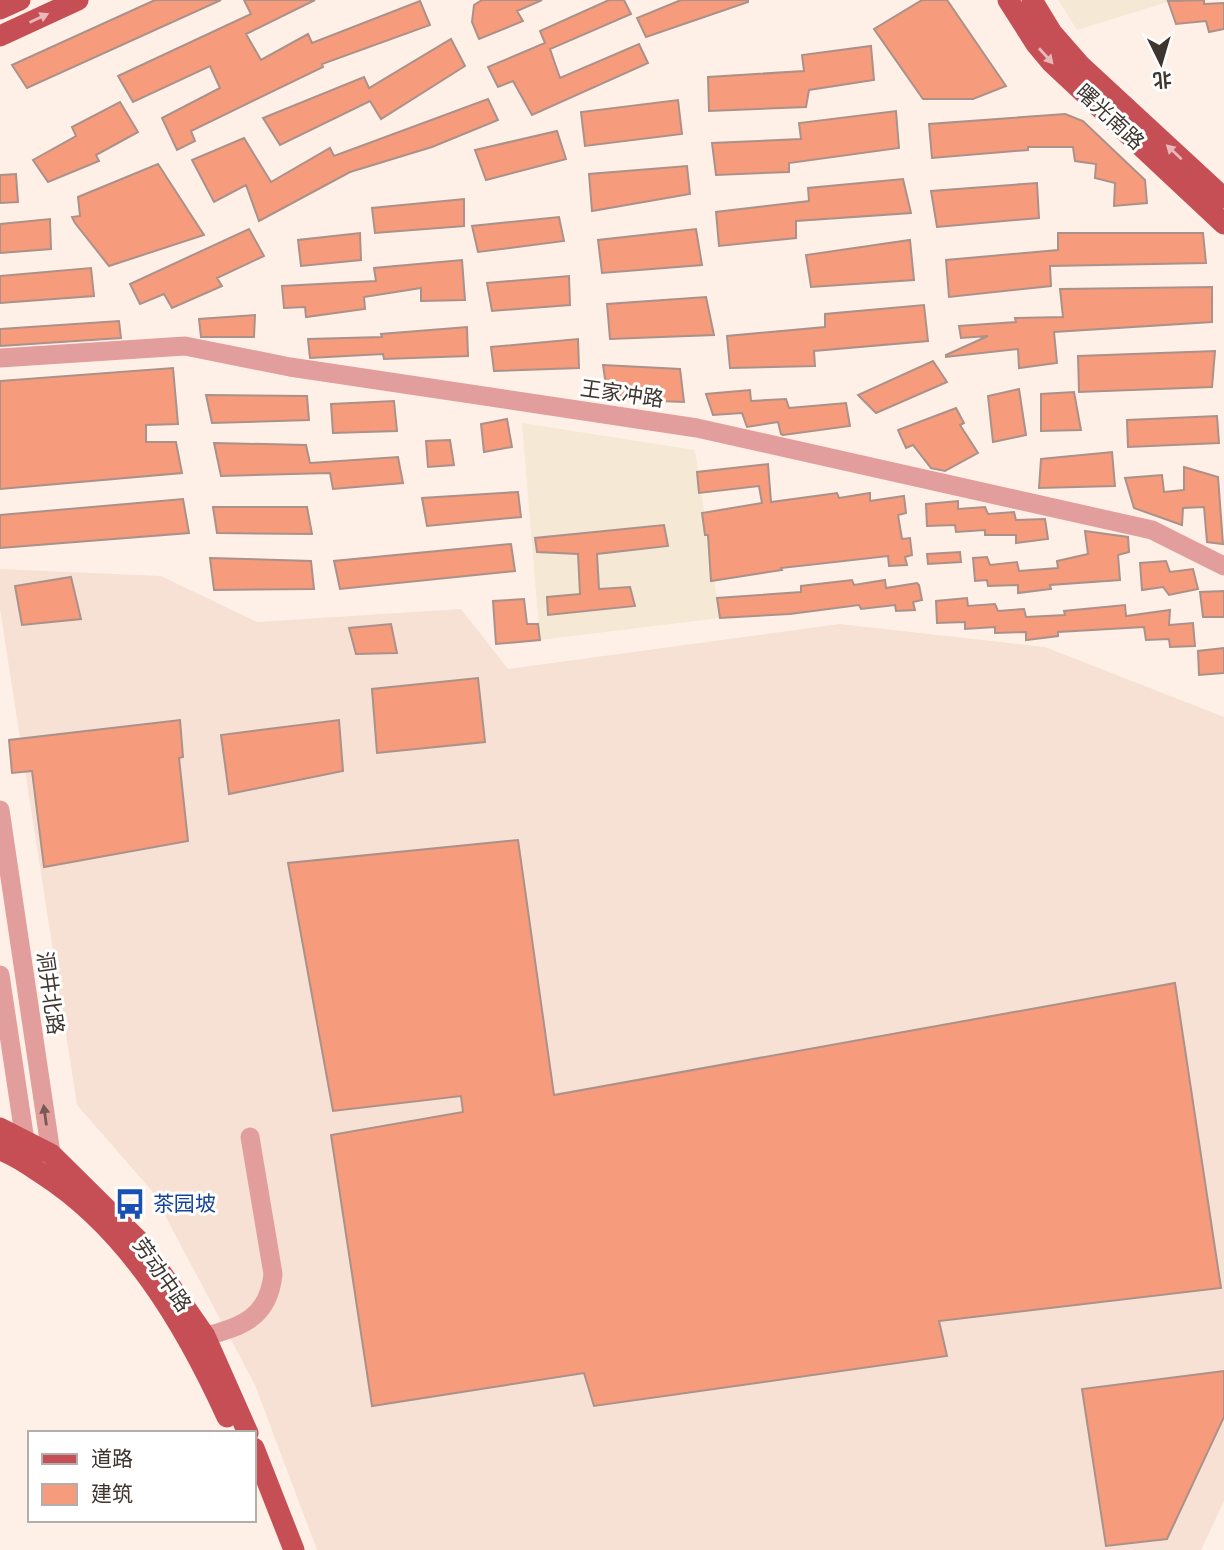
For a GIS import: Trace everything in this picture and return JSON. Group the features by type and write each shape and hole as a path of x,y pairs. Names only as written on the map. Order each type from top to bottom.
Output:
{"main road":[{"path":"0,9 20,0"},
{"path":"0,36 78,0"},
{"name":"曙光南路","path":"1008,0 1051,62 1224,224"},
{"name":"曙光南路","path":"1032,0 1052,33 1080,65 1224,198"},
{"name":"劳动中路","path":"0,1128 51,1154 140,1242 247,1431"},
{"name":"劳动中路","path":"0,1150 55,1182 93,1213 118,1239 197,1339 205,1367 232,1431"},
{"path":"256,1453 294,1550"},
{"path":"256,1491 279,1550"}],"street":[{"name":"王家冲路","path":"0,358 185,346 290,367 697,428 1152,530 1224,566"},
{"name":"洞井北路","path":"0,810 55,1182"},
{"path":"0,975 28,1165"},
{"path":"197,1339 236,1326 257,1315 271,1293 273,1274 250,1137"}],"shaded area":[{"path":"1058,0 1174,0 1077,30"},
{"path":"522,423 695,450 720,618 540,640"},
{"path":"0,569 161,576 257,622 461,609 508,669 840,624 1045,647 1224,717 1224,1501 1201,1550 317,1550 255,1385 152,1191 77,1105 0,609"}],"building":[{"path":"155,0 221,0 27,88 12,65"},
{"path":"244,0 315,0 246,34 261,60 308,34 312,43 420,1 430,25 322,64 323,67 191,131 195,141 177,150 162,118 220,88 210,66 133,102 118,76 251,14"},
{"path":"482,0 542,0 517,11 523,21 479,39 472,22 474,5"},
{"path":"609,0 624,0 631,14 550,49 560,78 639,44 648,63 532,115 513,81 498,87 488,67 545,43 540,31"},
{"path":"681,0 748,2 646,37 637,18"},
{"path":"922,0 947,0 1006,86 973,99 923,99 874,29"},
{"path":"1204,0 1204,4 1224,3 1224,29 1209,32 1206,21 1176,24 1168,1"},
{"path":"451,39 465,66 381,119 370,101 280,145 263,118 364,77 369,88"},
{"path":"871,46 874,80 809,90 806,107 709,111 708,77 804,71 802,55"},
{"path":"488,99 498,120 432,147 350,172 259,221 246,185 214,202 192,160 244,138 271,182 330,148 334,156"},
{"path":"678,100 682,134 585,146 581,112"},
{"path":"120,102 138,132 96,155 99,161 48,182 33,160 76,136 72,127"},
{"path":"896,111 899,148 789,163 789,172 716,175 712,143 801,139 799,123"},
{"path":"1065,114 1083,121 1145,180 1147,203 1114,206 1115,183 1095,178 1096,164 1075,161 1073,147 1028,147 1028,150 932,158 929,124"},
{"path":"557,131 566,159 486,180 475,150"},
{"path":"158,164 204,235 109,266 72,217 80,216 78,197"},
{"path":"687,166 690,194 592,211 589,174"},
{"path":"16,174 18,202 0,203 0,175"},
{"path":"903,179 911,213 796,221 796,238 719,246 716,212 809,201 808,188"},
{"path":"1037,183 1039,218 937,227 931,191"},
{"path":"464,199 464,226 375,233 372,208"},
{"path":"559,217 564,241 478,252 472,226"},
{"path":"50,219 51,249 0,253 0,224"},
{"path":"249,229 264,256 217,278 222,286 172,308 164,294 140,304 130,284"},
{"path":"696,229 702,265 602,273 598,240"},
{"path":"360,233 361,260 301,266 298,240"},
{"path":"1058,233 1203,233 1206,263 1050,266 1051,286 949,297 946,260 1058,250"},
{"path":"910,240 914,280 811,287 806,255"},
{"path":"462,260 465,300 421,301 421,288 364,297 365,309 306,317 305,307 284,308 282,286 376,281 374,268"},
{"path":"91,268 94,296 0,303 0,276"},
{"path":"569,276 570,305 492,311 487,283"},
{"path":"1212,287 1212,322 1054,332 1057,363 1019,368 1018,349 946,357 988,336 961,338 959,326 1016,322 1015,318 1063,317 1060,289"},
{"path":"706,297 714,335 610,339 607,304"},
{"path":"924,305 928,341 814,351 815,366 730,368 727,336 825,327 825,314"},
{"path":"255,315 254,337 201,337 199,319"},
{"path":"119,321 121,338 0,346 0,329"},
{"path":"467,327 468,356 384,359 383,354 310,358 308,339 382,337 381,334"},
{"path":"578,339 579,368 494,371 491,347"},
{"path":"1215,351 1212,387 1079,392 1078,356"},
{"path":"933,361 947,382 876,413 858,395"},
{"path":"603,365 680,369 684,402 608,399"},
{"path":"173,368 178,424 146,425 146,442 176,442 182,473 0,489 0,381"},
{"path":"1019,389 1026,435 993,442 988,396"},
{"path":"750,390 751,401 786,399 789,408 846,403 850,426 783,435 778,422 747,427 742,413 713,415 706,394"},
{"path":"1074,392 1081,430 1041,431 1041,394"},
{"path":"206,395 307,396 309,420 212,423"},
{"path":"394,401 397,431 333,433 331,404"},
{"path":"956,408 964,423 960,425 978,453 945,471 931,468 913,445 906,448 898,430"},
{"path":"1217,416 1219,443 1128,447 1127,420"},
{"path":"507,419 512,447 484,452 481,424"},
{"path":"450,440 454,465 428,467 426,441"},
{"path":"214,443 306,445 310,463 398,457 403,483 333,489 330,473 221,476"},
{"path":"1112,452 1115,486 1039,488 1041,459"},
{"path":"768,464 771,502 837,493 839,498 870,493 870,501 904,496 906,513 898,515 902,539 910,538 912,555 905,557 907,565 889,566 888,556 781,568 782,570 711,581 708,535 705,535 702,513 762,503 759,486 699,493 697,472"},
{"path":"1184,467 1218,477 1223,544 1207,542 1204,507 1183,508 1182,525 1134,508 1125,478 1162,475 1164,492 1184,490"},
{"path":"518,492 521,517 427,526 422,498"},
{"path":"183,499 189,533 0,548 0,515"},
{"path":"958,501 958,509 985,507 988,514 1014,512 1016,520 1045,519 1048,539 1016,543 1016,535 985,535 985,530 956,532 955,525 927,526 926,504"},
{"path":"213,507 307,507 312,534 217,533"},
{"path":"664,525 668,546 597,554 599,589 630,587 635,606 548,615 547,597 580,594 578,554 537,552 535,538"},
{"path":"1085,531 1128,537 1129,552 1118,555 1120,580 1050,585 1051,589 1018,593 1018,585 988,586 987,580 975,581 973,558 987,557 990,565 1017,562 1019,571 1058,568 1057,561 1088,554"},
{"path":"511,544 515,571 340,589 334,561"},
{"path":"960,552 961,562 928,564 927,554"},
{"path":"210,558 311,561 314,589 214,590"},
{"path":"1166,561 1170,572 1193,569 1198,589 1169,595 1163,587 1142,590 1140,563"},
{"path":"71,577 81,619 22,625 15,586"},
{"path":"852,580 854,585 885,580 886,588 917,583 922,600 913,602 915,610 896,611 895,605 861,609 859,605 790,614 720,618 717,598 801,592 801,586"},
{"path":"1224,591 1224,617 1203,617 1200,592"},
{"path":"967,598 968,606 995,604 998,611 1024,609 1026,617 1065,615 1064,611 1125,605 1126,616 1170,610 1169,625 1193,623 1195,646 1170,647 1169,639 1146,640 1144,627 1058,632 1058,636 1026,640 1026,632 995,633 995,627 965,629 965,622 937,623 936,601"},
{"path":"524,599 527,624 538,624 540,640 496,644 493,601"},
{"path":"391,624 397,653 356,654 349,628"},
{"path":"1224,648 1224,673 1199,675 1198,651"},
{"path":"478,678 485,742 377,753 372,689"},
{"path":"180,720 183,757 179,758 188,841 44,867 32,771 12,773 9,740"},
{"path":"339,720 343,771 229,794 221,735"},
{"path":"518,840 554,1095 1175,983 1221,1288 939,1321 947,1356 594,1406 584,1373 372,1406 331,1135 463,1112 461,1096 333,1111 288,863"},
{"path":"1224,1371 1224,1417 1167,1539 1106,1546 1082,1389"}],"place":[{"name":"茶园坡","path":"130,1204"}]}
